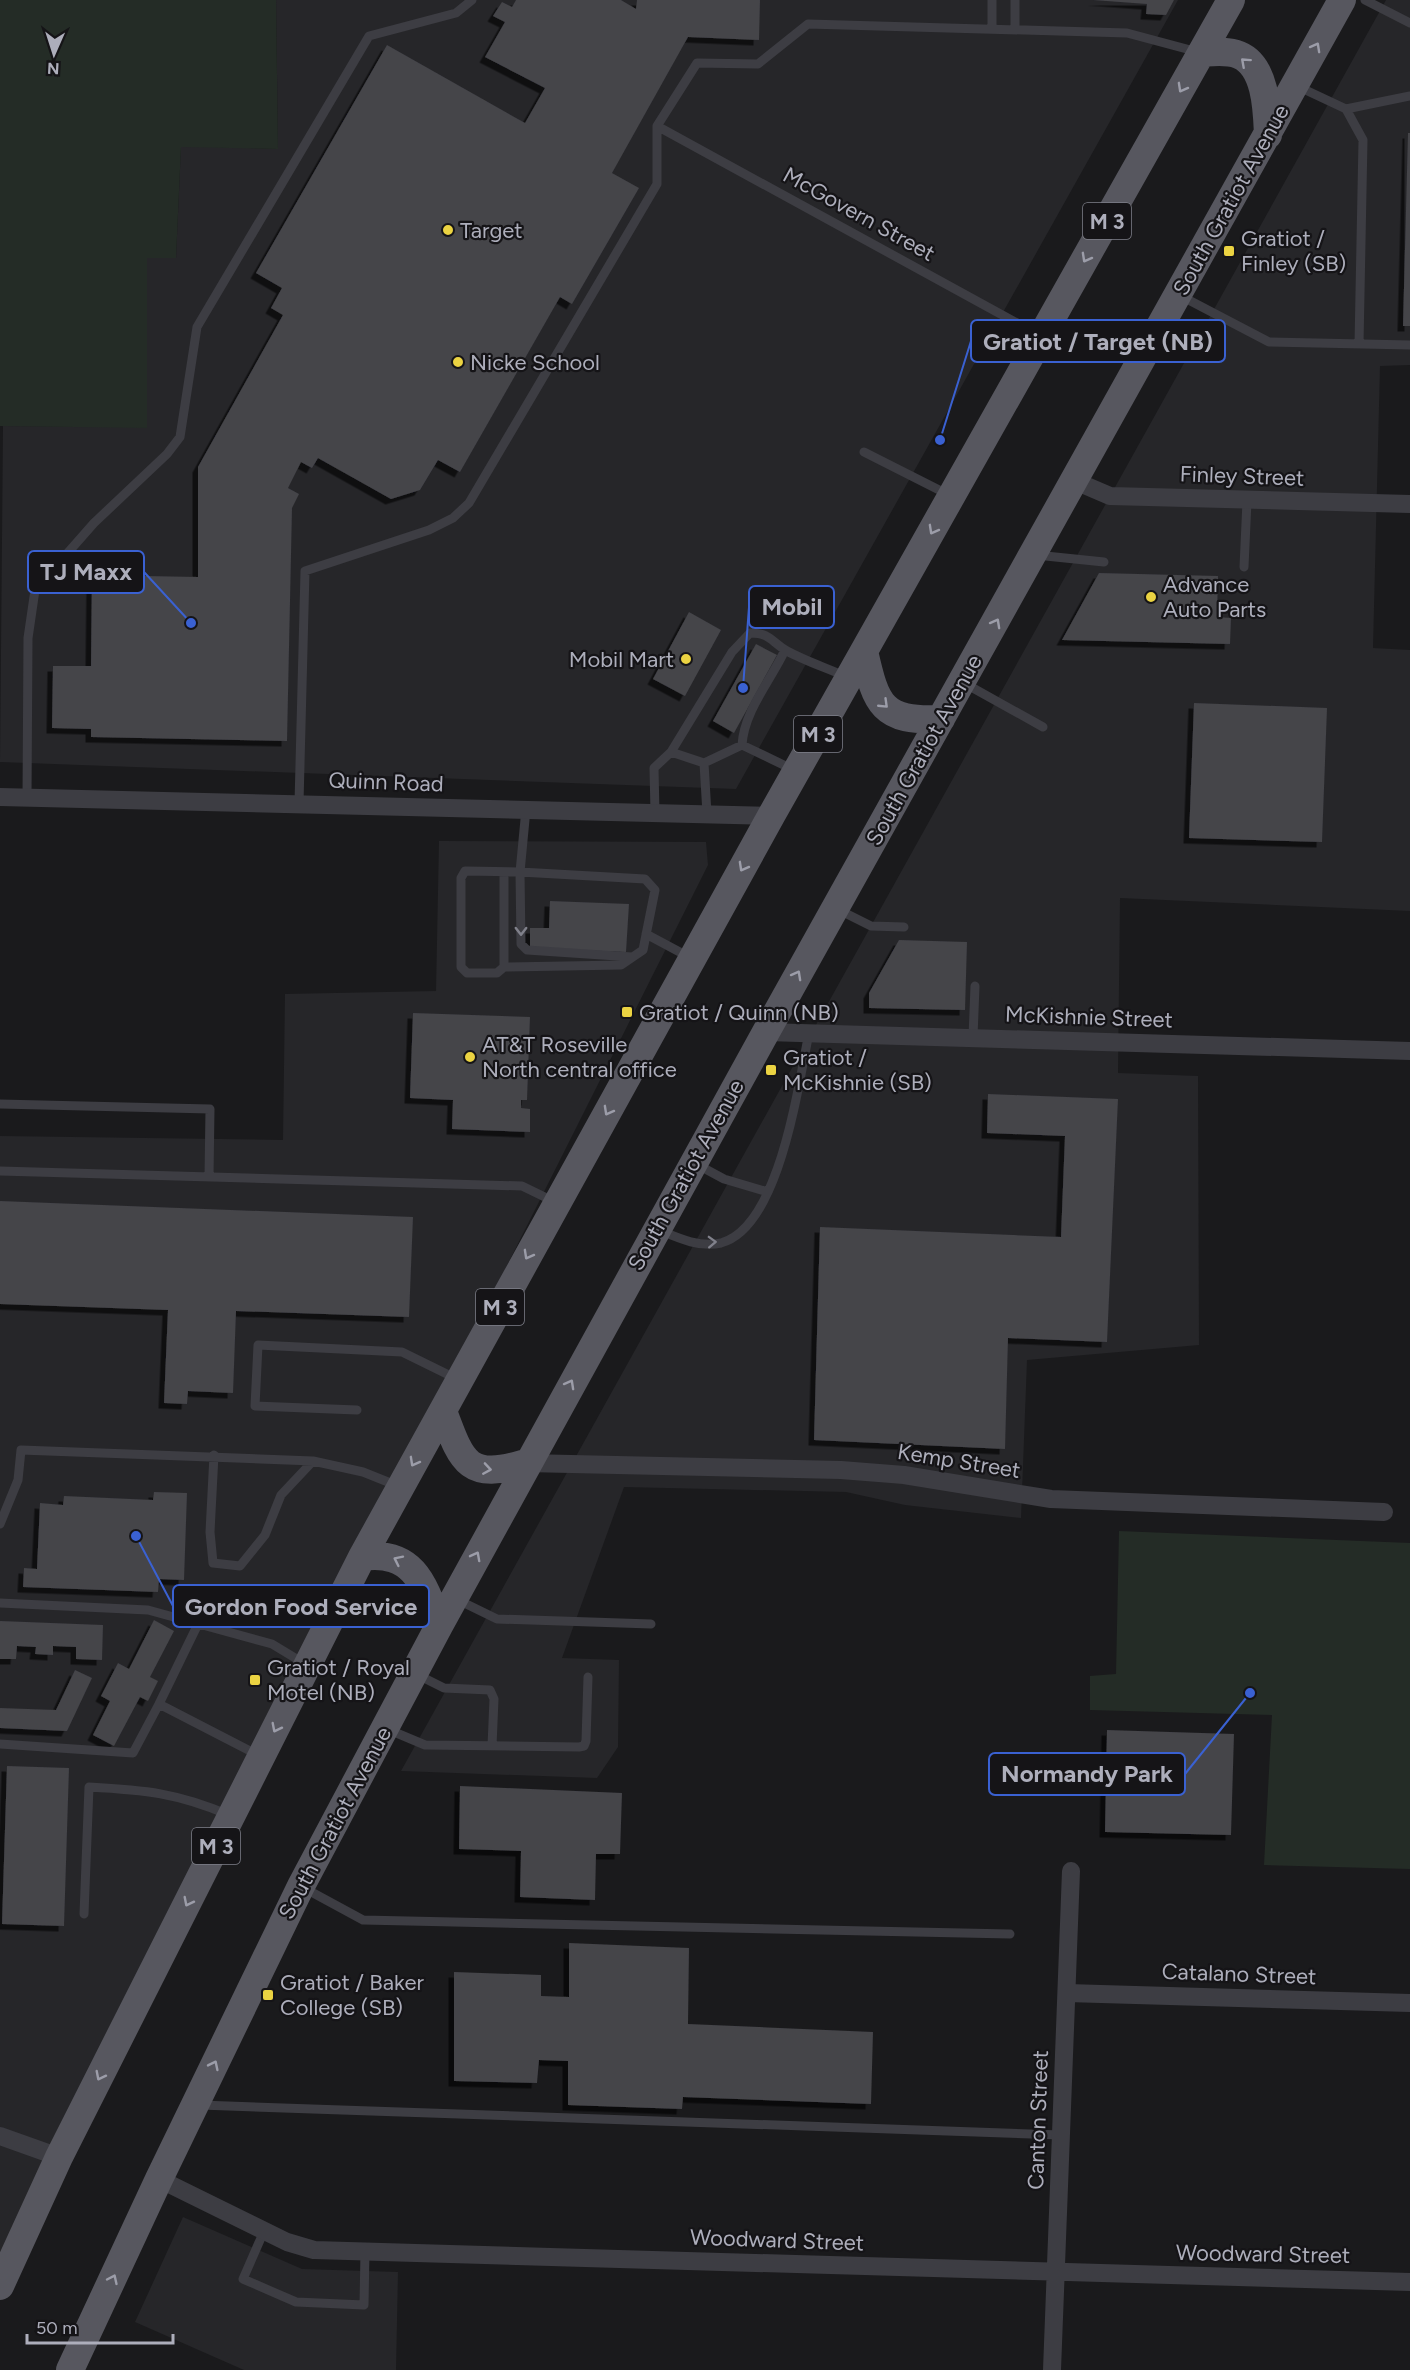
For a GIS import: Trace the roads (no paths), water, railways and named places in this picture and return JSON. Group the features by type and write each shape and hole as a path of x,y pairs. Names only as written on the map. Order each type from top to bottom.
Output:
{"main road":[{"name":"M 3","path":"0,2286 59,2157 362,1557 796,771 1230,0"},
{"name":"South Gratiot Avenue","path":"70,2370 301,1886 413,1673 526,1463 693,1162 1342,0"},
{"path":"1201,52 1227,52 1241,56 1251,65 1260,82 1266,106 1268,135"},
{"path":"864,651 872,690 882,705 898,716 916,720 941,719"},
{"path":"443,1411 457,1448 468,1463 483,1471 501,1471 526,1463"},
{"path":"362,1557 381,1554 406,1563 416,1574 428,1595 439,1626"}],"street":[{"name":"Finley Street","path":"1075,481 1110,496 1410,504"},
{"name":"Quinn Road","path":"0,797 771,816"},
{"name":"McKishnie Street","path":"766,1032 1410,1052"},
{"name":"Kemp Street","path":"526,1463 841,1470 904,1475 1051,1499 1384,1512"},
{"name":"Canton Street","path":"1052,2370 1071,1871"},
{"name":"Catalano Street","path":"1067,1993 1410,2003"},
{"path":"0,2136 59,2157"},
{"name":"Woodward Street","path":"159,2180 264,2231 314,2250 1410,2282"}],"lane":[{"path":"457,12 458,0"},
{"path":"27,798 28,638 35,590 94,523 167,454 180,437 197,327 369,36 457,12 472,0"},
{"path":"992,0 992,28"},
{"path":"1015,0 1015,29"},
{"path":"1365,0 1410,23"},
{"path":"299,803 305,572 429,530 453,518 469,503 657,184 657,126 697,63 758,64 808,24 1127,33 1201,52"},
{"path":"1295,85 1346,109 1363,140 1359,344"},
{"path":"1346,109 1410,96"},
{"name":"McGovern Street","path":"657,126 1042,337"},
{"path":"1179,294 1269,342 1410,345"},
{"path":"864,452 951,496"},
{"path":"1244,567 1247,501"},
{"path":"1034,555 1104,562"},
{"path":"655,813 654,768 671,752 742,639 750,633 761,633 773,638 785,650 849,678"},
{"path":"742,745 742,735 785,650"},
{"path":"962,682 1043,727"},
{"path":"671,752 704,763 742,745"},
{"path":"742,745 796,771"},
{"path":"704,763 706,814"},
{"path":"526,809 520,872 521,944 526,950 632,957"},
{"path":"465,871 520,872 645,879 655,890 643,950 621,965 504,967 497,973 467,973 461,967 461,878 465,871"},
{"path":"504,872 504,967"},
{"path":"835,908 871,926 904,927"},
{"path":"646,934 692,959"},
{"path":"973,1037 975,986"},
{"path":"656,1229 689,1242 721,1243 745,1230 768,1192 784,1152 809,1033"},
{"path":"0,1104 210,1109 209,1177"},
{"path":"693,1162 724,1179 768,1192"},
{"path":"0,1171 522,1186 557,1204"},
{"path":"357,1410 255,1406 258,1345 402,1352 459,1381"},
{"path":"0,1524 4,1508 18,1480 21,1450 214,1455 313,1461 363,1472 400,1487"},
{"path":"214,1455 210,1532 213,1563 240,1566 265,1535 281,1496 313,1461"},
{"path":"454,1598 497,1619 651,1624"},
{"path":"0,1604 148,1610 272,1644 308,1665"},
{"path":"0,1744 133,1753 198,1624"},
{"path":"413,1673 444,1688 490,1690 493,1694 492,1746"},
{"path":"385,1728 425,1745 584,1746 588,1677"},
{"path":"159,1704 261,1757"},
{"path":"84,1914 89,1788 142,1790 191,1799 231,1816"},
{"path":"301,1886 363,1920 1010,1934"},
{"path":"195,2105 1061,2135"},
{"path":"264,2231 243,2278 296,2302 364,2305 364,2251"}],"place":[{"name":"Target","path":"448,230"},
{"name":"Gratiot / Finley (SB)","path":"1229,251"},
{"name":"Nicke School","path":"458,362"},
{"name":"Gratiot / Target (NB)","path":"940,440"},
{"name":"Advance Auto Parts","path":"1151,597"},
{"name":"TJ Maxx","path":"191,623"},
{"name":"Mobil Mart","path":"686,659"},
{"name":"Mobil","path":"743,688"},
{"name":"Gratiot / Quinn (NB)","path":"627,1012"},
{"name":"AT&T Roseville North central office","path":"470,1057"},
{"name":"Gratiot / McKishnie (SB)","path":"771,1070"},
{"name":"Gordon Food Service","path":"136,1536"},
{"name":"Gratiot / Royal Motel (NB)","path":"255,1680"},
{"name":"Normandy Park","path":"1250,1693"},
{"name":"Gratiot / Baker College (SB)","path":"268,1995"}]}
